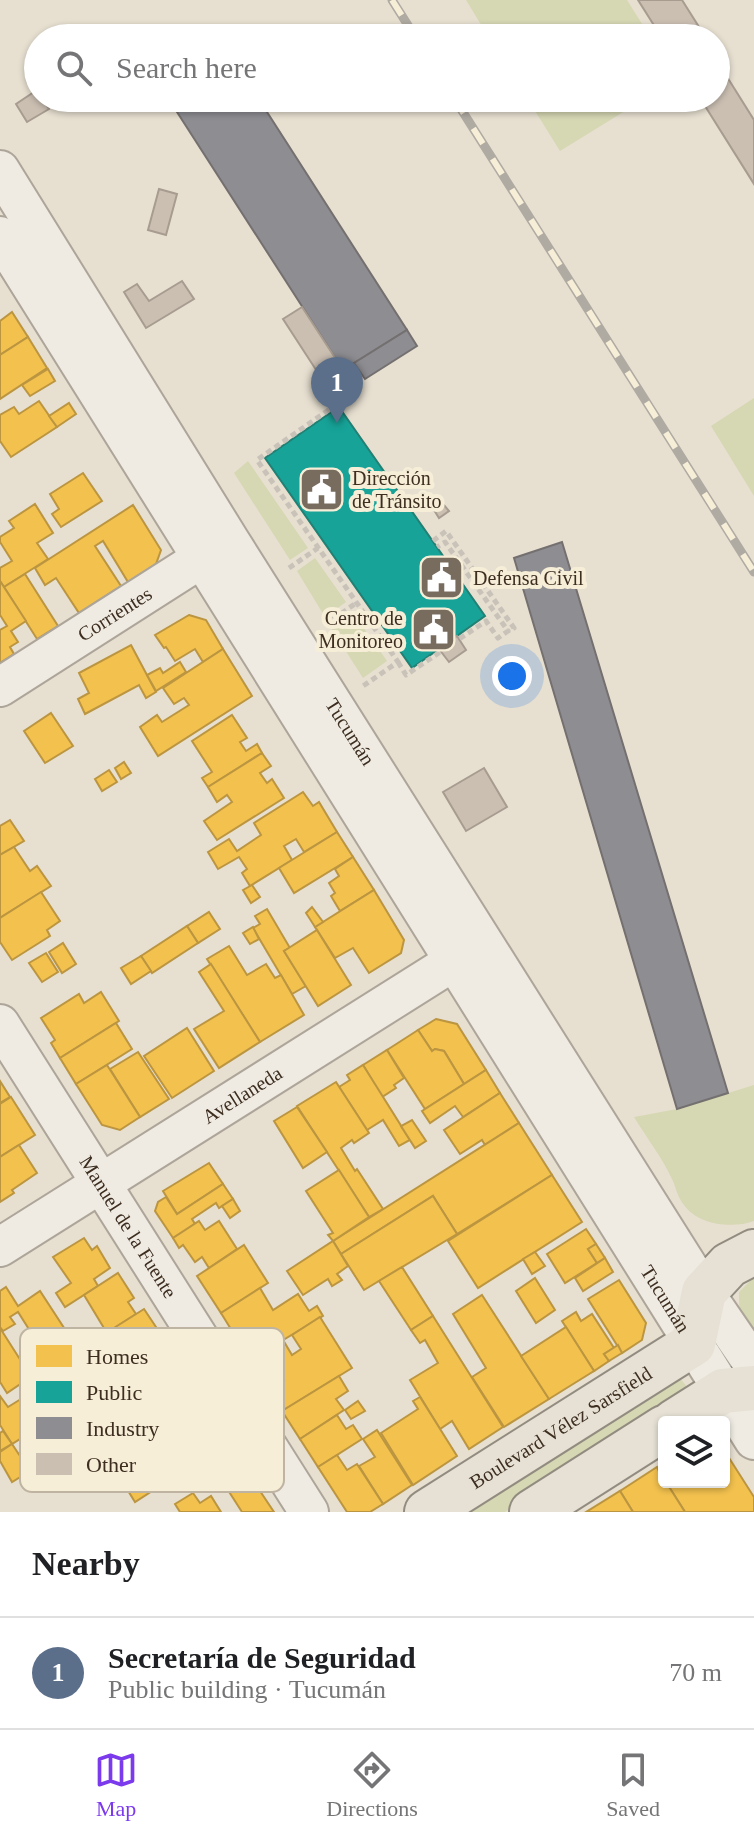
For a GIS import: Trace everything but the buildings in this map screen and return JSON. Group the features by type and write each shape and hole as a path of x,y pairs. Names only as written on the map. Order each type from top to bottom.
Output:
{"main road":[{"path":"693,1344 704,1292 729,1265 754,1252"},
{"name":"Boulevard Vélez Sarsfield","path":"427,1512 693,1344"},
{"path":"684,1416 744,1381"},
{"path":"532,1512 658,1432"}],"street":[{"name":"Tucumán","path":"0,170 216,549 468,952 693,1344 744,1381"},
{"name":"Tucumán","path":"0,236 216,549"},
{"name":"Corrientes","path":"0,687 216,549"},
{"name":"Tucumán","path":"468,952 704,1292 744,1381"},
{"name":"Avellaneda","path":"0,1247 468,952"},
{"name":"Manuel de la Fuente","path":"0,1024 192,1328"},
{"path":"744,1381 754,1440"},
{"name":"Manuel de la Fuente","path":"284,1473 309,1512"}],"path":[{"path":"337,404 257,460 406,675 486,621 498,638 514,628 446,531 433,541"},
{"path":"437,547 445,542 508,631"},
{"path":"289,568 318,548"},
{"path":"325,625 356,603"},
{"path":"363,686 398,662"}],"green space":[{"path":"466,0 627,0 642,24 481,24"},
{"path":"536,112 623,112 560,151"},
{"path":"754,398 754,496 711,426"},
{"path":"248,461 308,548 290,560 234,473"},
{"path":"315,558 346,602 325,617 297,571"},
{"path":"353,613 387,661 363,678 331,628"},
{"path":"754,1085 754,1221 726,1225 706,1221 690,1212 682,1202 667,1169 634,1117 677,1109"},
{"path":"754,1277 754,1342 740,1322 739,1292"},
{"path":"680,1378 687,1387 681,1401 505,1512 453,1512"}],"railway":[{"path":"392,0 407,24"},
{"path":"463,112 754,572"}],"place":[{"name":"Secretaría de Seguridad","path":"337,423"},
{"name":"Dirección de Tránsito","path":"321,490"},
{"name":"Defensa Civil","path":"442,578"},
{"name":"Centro de Monitoreo","path":"434,630"}]}
